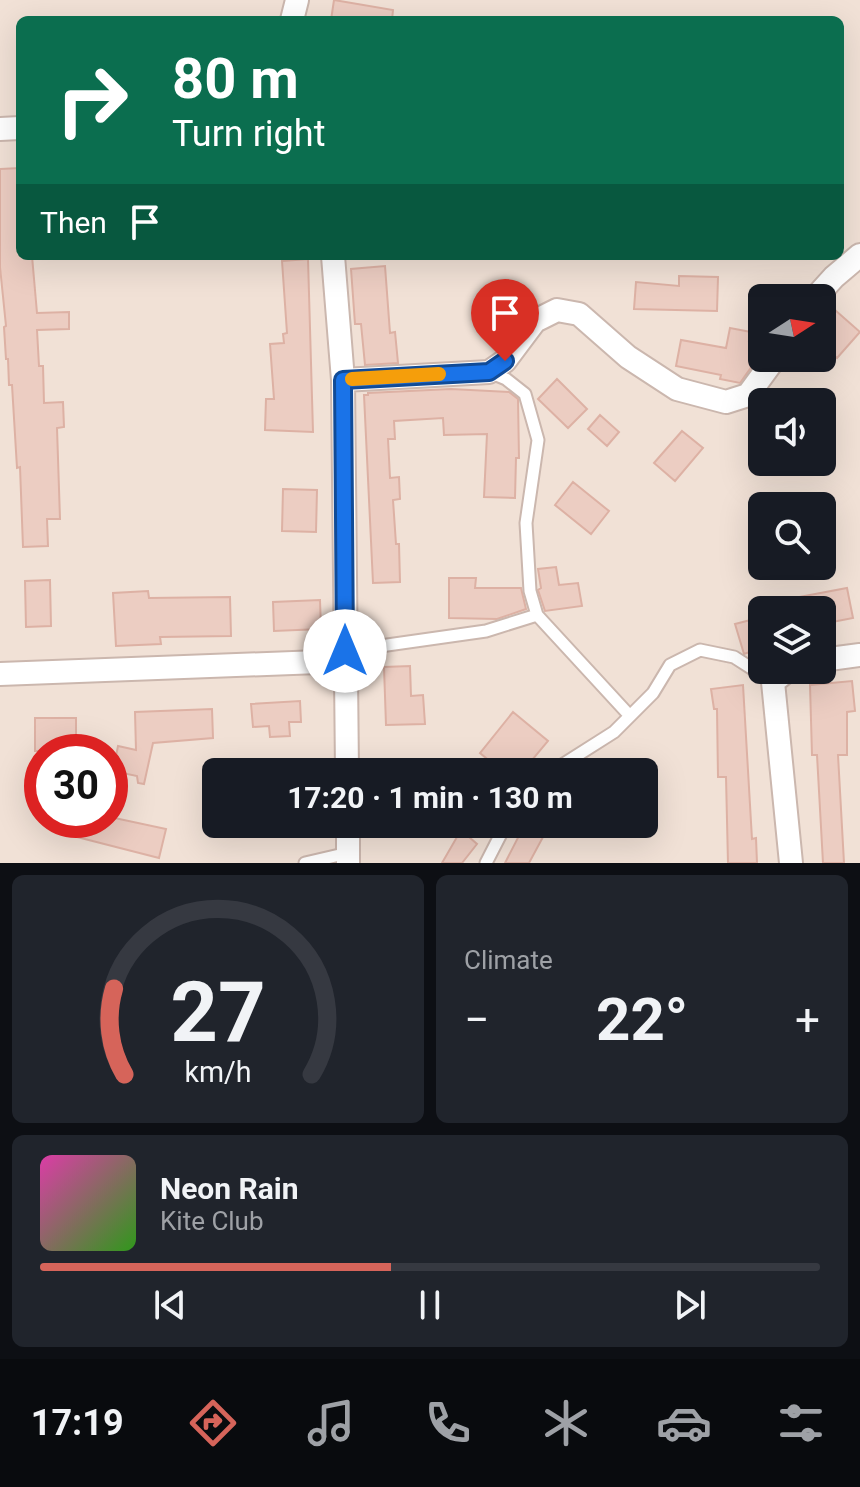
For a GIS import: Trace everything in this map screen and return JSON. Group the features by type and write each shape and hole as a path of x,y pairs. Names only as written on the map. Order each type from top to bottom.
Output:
{"street":[{"path":"828,284 860,255"},
{"path":"333,260 343,380 347,758"},
{"path":"343,380 489,372 505,361 535,321 557,310 579,314 628,357 677,389 726,402 748,395 765,372"},
{"path":"836,658 860,655"},
{"path":"0,674 345,656"},
{"path":"781,684 791,863"}],"lane":[{"path":"489,372 506,379 525,394 538,440 526,523 530,591 537,615 630,716"},
{"path":"345,656 486,631 537,615"},
{"path":"573,758 614,732 653,693 670,665 700,650 748,663"},
{"path":"486,863 499,838"},
{"path":"305,863 348,858"}],"shaded area":[{"path":"0,0 860,0 860,863 0,863"}],"building":[{"path":"334,0 393,10 392,16 332,16"},
{"path":"16,168 16,260 32,260 37,313 69,312 69,329 37,330 39,366 43,366 44,403 63,402 64,427 57,428 60,519 47,519 48,546 23,547 20,467 17,468 12,385 9,385 6,359 0,267 0,169"},
{"path":"308,260 313,432 265,430 266,399 274,399 270,344 284,343 283,334 287,333 282,261"},
{"path":"385,266 390,333 395,332 398,363 365,365 361,324 355,324 351,269"},
{"path":"679,276 718,277 717,311 634,309 636,282 679,286"},
{"path":"836,311 860,332 836,357"},
{"path":"730,328 748,331 748,372 740,383 720,379 721,375 676,366 681,340 726,348"},
{"path":"557,379 587,409 568,428 538,399"},
{"path":"451,389 509,392 518,399 519,458 516,458 515,498 484,497 487,434 444,435 443,418 394,421 395,439 388,439 390,478 399,477 400,499 393,500 400,582 373,583 364,395"},
{"path":"600,415 619,432 607,446 588,429"},
{"path":"682,431 703,448 675,481 654,463"},
{"path":"573,482 609,511 591,534 555,505"},
{"path":"283,489 317,490 316,532 282,531"},
{"path":"556,567 559,585 578,583 582,606 545,611 538,590 541,588 538,569"},
{"path":"449,578 476,578 475,588 521,588 526,609 497,619 449,618"},
{"path":"50,580 51,626 26,627 25,581"},
{"path":"847,588 853,618 836,621 836,596 805,596"},
{"path":"148,591 149,598 230,597 231,636 160,637 161,644 116,646 113,593"},
{"path":"320,600 321,629 274,631 273,602"},
{"path":"748,621 748,653 744,654 735,624"},
{"path":"410,666 411,696 423,695 425,724 386,725 384,667"},
{"path":"852,681 855,711 847,712 847,755 838,755 844,863 823,863 817,755 812,755 810,685"},
{"path":"743,685 752,839 756,838 757,863 728,863 726,777 718,777 717,709 714,709 711,689"},
{"path":"300,701 301,722 289,722 290,736 270,737 269,726 253,727 251,704"},
{"path":"212,709 213,738 153,743 144,784 138,783 137,776 128,774 128,748 136,750 135,712"},
{"path":"513,712 548,741 534,758 486,758 480,753"},
{"path":"35,718 76,718 76,734 35,734"},
{"path":"128,821 166,829 159,858 81,838 128,838"},
{"path":"456,838 470,838 477,844 462,863 442,863"},
{"path":"518,838 542,838 529,863 505,863"}],"slow traffic":[{"path":"352,379 439,374"}],"route":[{"path":"345,651 343,380 489,372 505,361"}]}
